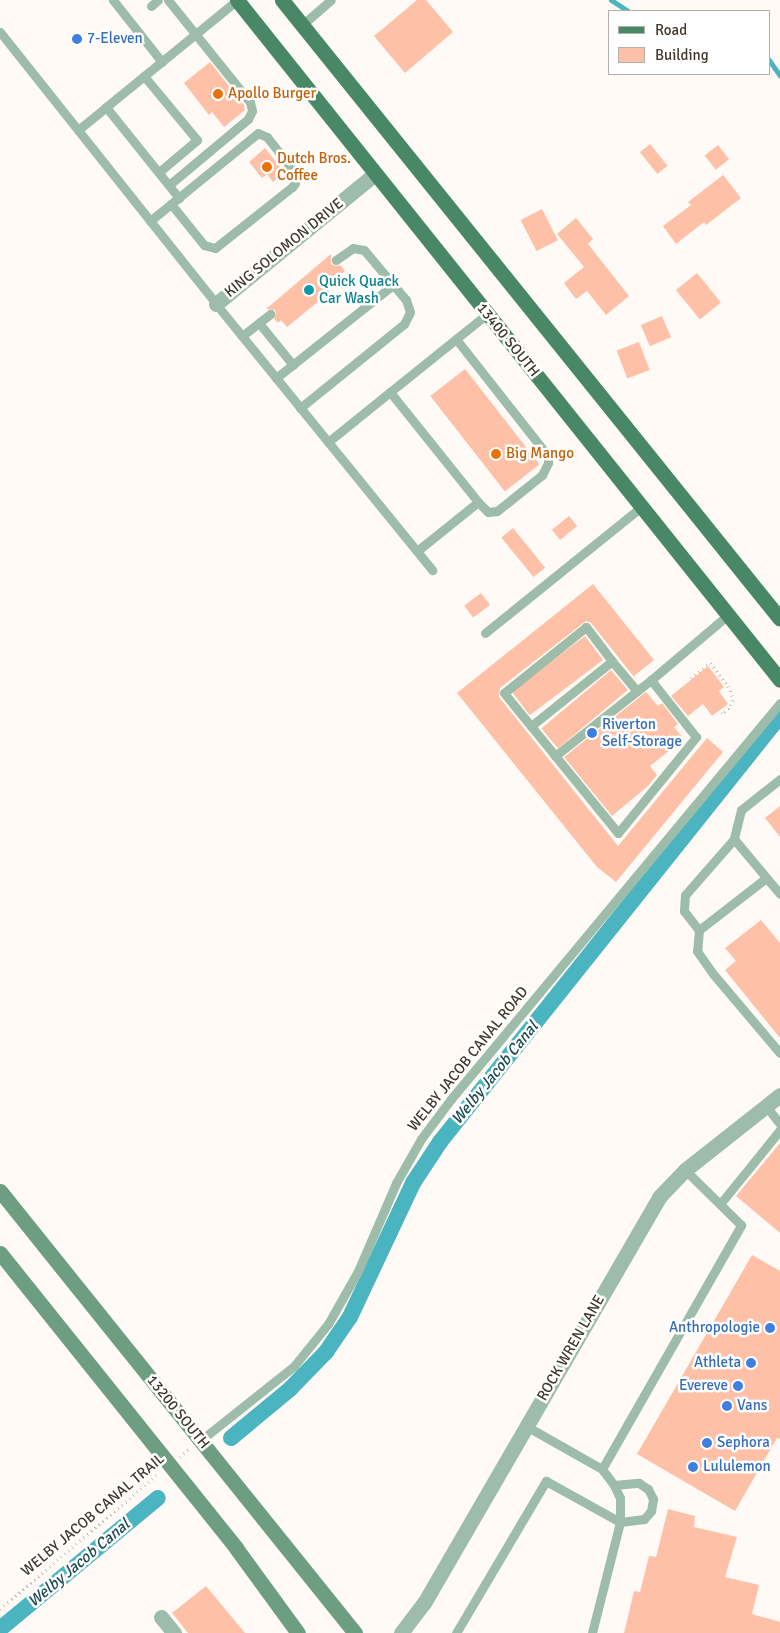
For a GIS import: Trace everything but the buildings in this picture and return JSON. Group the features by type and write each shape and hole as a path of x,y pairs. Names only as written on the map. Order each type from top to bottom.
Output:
{"main road":[{"name":"13400 SOUTH","path":"237,0 780,680"},
{"path":"282,0 780,619"}],"street":[{"name":"KING SOLOMON DRIVE","path":"216,304 375,174"},
{"name":"ROCK WREN LANE","path":"401,1633 424,1602 654,1206 666,1189 686,1170 780,1095"},
{"name":"13200 SOUTH","path":"0,1190 355,1633"},
{"path":"0,1253 236,1548 298,1633"},
{"path":"161,1617 174,1633"}],"lane":[{"path":"168,0 250,102 252,111 248,119 169,184"},
{"path":"78,130 237,0"},
{"path":"302,24 331,0"},
{"path":"119,3 134,20 162,62"},
{"path":"0,32 216,304 432,570"},
{"path":"144,76 197,140 159,172"},
{"path":"106,106 179,198"},
{"path":"150,221 171,204 236,153 254,136 263,134 294,170 297,179 295,184 215,248 204,244 171,204"},
{"path":"300,408 408,318 410,306 394,284 364,250 353,248 336,260"},
{"path":"276,378 394,284"},
{"path":"242,336 270,314"},
{"path":"328,442 487,314"},
{"path":"259,323 293,364"},
{"path":"390,392 488,512 497,511 542,475 548,463 548,456 456,339"},
{"path":"417,551 478,502"},
{"path":"485,633 641,507"},
{"path":"556,756 728,615"},
{"path":"637,691 586,627 504,693 618,833 696,737 651,680"},
{"path":"531,726 612,660"},
{"name":"WELBY JACOB CANAL ROAD","path":"201,1440 294,1366 328,1324 358,1271 396,1182 420,1139 451,1099 780,703"},
{"path":"780,779 741,810 734,839 685,896 684,911 699,930 697,951 714,975 780,1053"},
{"path":"734,839 780,894"},
{"path":"699,930 766,878"},
{"path":"766,1106 780,1124"},
{"path":"720,1204 780,1130"},
{"path":"602,1469 741,1225 686,1170"},
{"path":"526,1426 602,1469 614,1485 620,1498 620,1522 592,1633"},
{"path":"456,1633 546,1480 620,1522 644,1518 651,1511 653,1499 648,1489 639,1483 614,1485"}],"path":[{"path":"691,678 710,663 728,686 732,695 733,700 729,708 722,713 720,711"},
{"name":"WELBY JACOB CANAL TRAIL","path":"0,1609 201,1440"}],"waterway":[{"path":"611,0 626,10"},
{"path":"770,61 780,76"},
{"name":"Welby Jacob Canal","path":"231,1438 290,1389 326,1352 350,1317 413,1183 440,1142 780,716"},
{"name":"Welby Jacob Canal","path":"0,1629 158,1498"}],"place":[{"name":"7-Eleven","path":"77,39"},
{"name":"Apollo Burger","path":"218,94"},
{"name":"Dutch Bros. Coffee","path":"267,167"},
{"name":"Quick Quack Car Wash","path":"309,290"},
{"name":"Big Mango","path":"496,454"},
{"name":"Riverton Self-Storage","path":"592,733"},
{"name":"Anthropologie","path":"770,1328"},
{"name":"Athleta","path":"751,1363"},
{"name":"Evereve","path":"738,1386"},
{"name":"Vans","path":"727,1406"},
{"name":"Sephora","path":"707,1443"},
{"name":"Lululemon","path":"693,1467"}]}
